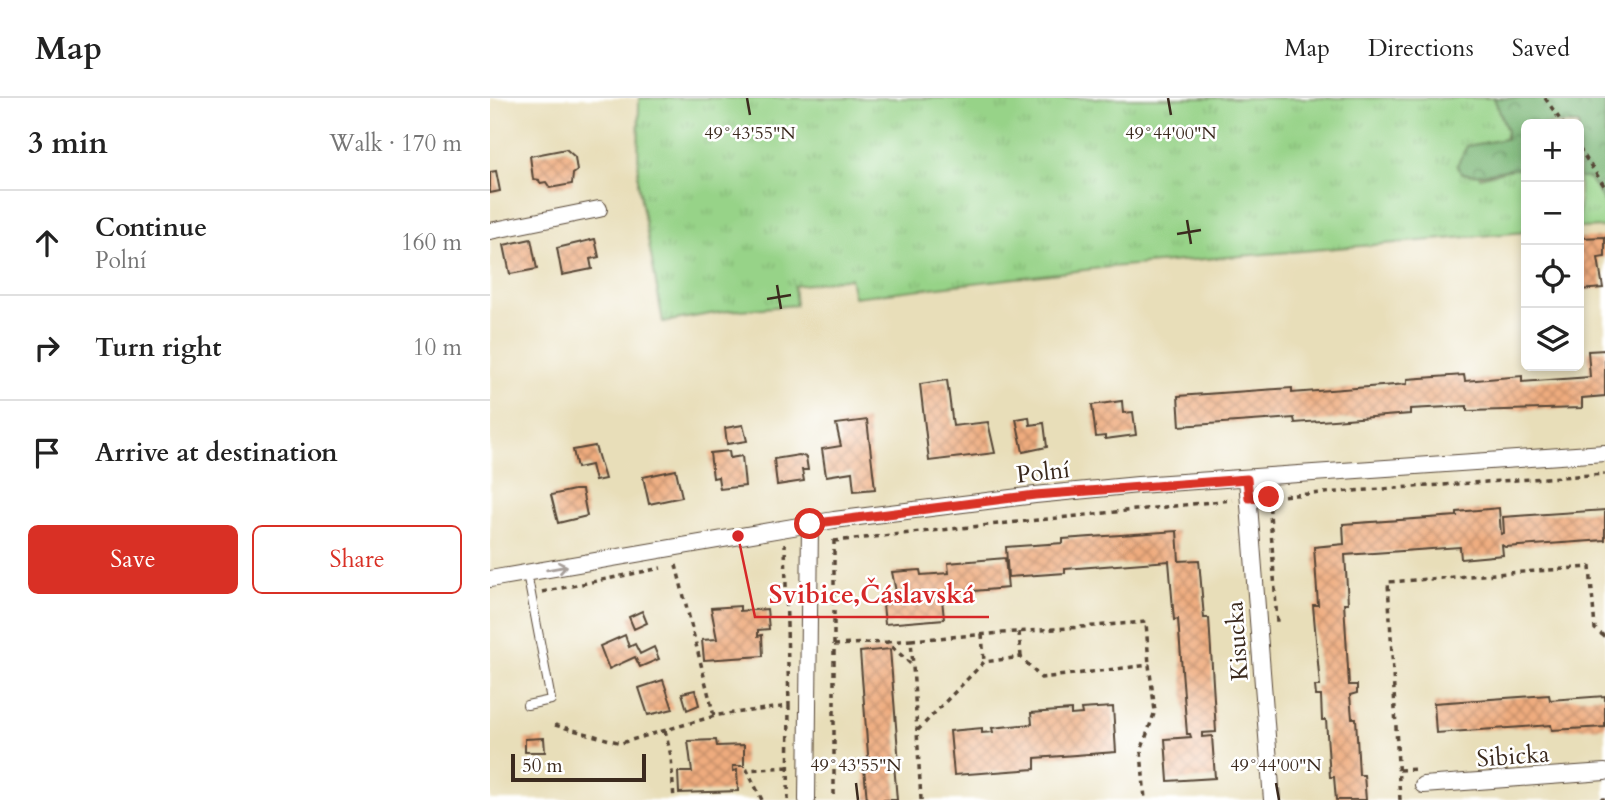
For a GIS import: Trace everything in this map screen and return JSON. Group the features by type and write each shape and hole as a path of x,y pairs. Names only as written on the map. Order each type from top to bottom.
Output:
{"street":[{"path":"490,231 599,209"},
{"name":"Polní","path":"490,579 834,520 1061,492 1605,453"},
{"name":"Kisucka","path":"1247,479 1272,800"},
{"path":"807,800 810,524"},
{"name":"Sibicka","path":"1423,785 1605,772"}],"lane":[{"path":"527,573 551,700 527,705"}],"path":[{"path":"1545,98 1560,119"},
{"path":"1584,156 1605,187"},
{"path":"834,541 1249,498 1605,474"},
{"path":"834,520 834,800"},
{"path":"772,546 786,544 788,800"},
{"path":"531,594 676,565 714,716"},
{"path":"1400,800 1388,582 1590,567 1595,629 1605,638"},
{"path":"834,645 1146,622 1155,711 1141,751 1145,800"},
{"path":"1019,632 1021,657 1041,678 1149,665"},
{"path":"982,634 984,662"},
{"path":"911,640 921,800"},
{"path":"887,642 913,666"},
{"path":"917,731 984,662 1021,657"},
{"path":"555,725 621,743 714,716 789,706"},
{"path":"665,731 671,756 674,800"},
{"path":"762,800 747,770 788,767"},
{"path":"1590,800 1605,799"}],"green space":[{"path":"639,98 1494,98 1507,131 1505,139 1467,146 1480,177 1521,169 1521,232 1110,267 854,297 850,278 794,286 796,305 728,311 663,322 638,183"},
{"path":"1494,98 1605,98 1605,203 1589,178 1584,178 1584,119 1521,119 1521,169 1480,174 1461,173 1457,165 1467,146 1506,139 1507,130"},
{"path":"1584,178 1589,178 1605,203 1605,227 1584,228"}],"building":[{"path":"566,149 575,157 577,171 573,174 572,184 550,188 546,182 540,183 539,180 533,179 530,156"},
{"path":"496,171 500,191 490,193 490,172"},
{"path":"1605,237 1605,257 1598,258 1603,288 1584,290 1584,238"},
{"path":"531,239 537,269 510,274 504,245"},
{"path":"595,239 599,257 590,259 592,269 562,275 557,248"},
{"path":"1605,350 1605,396 1582,398 1582,408 1467,411 1467,406 1410,409 1410,414 1295,423 1294,418 1180,426 1178,396 1292,388 1292,393 1407,384 1407,379 1464,375 1465,381 1522,376 1522,382 1590,377 1588,351"},
{"path":"947,380 953,426 988,422 995,453 929,461 920,384"},
{"path":"1122,401 1123,413 1133,412 1136,435 1105,439 1105,436 1096,437 1092,405"},
{"path":"1029,417 1030,425 1044,423 1047,447 1023,452 1016,419"},
{"path":"867,420 875,489 854,491 852,472 826,476 822,449 841,446 836,424"},
{"path":"743,425 747,441 727,444 725,428"},
{"path":"595,446 605,479 595,481 591,465 577,468 573,450"},
{"path":"729,451 730,458 742,456 745,486 720,489 718,477 713,478 710,453"},
{"path":"799,455 806,457 808,470 802,470 804,481 777,485 774,459"},
{"path":"676,470 682,497 649,504 643,477"},
{"path":"582,490 587,516 558,523 551,495"},
{"path":"1499,508 1501,534 1504,533 1503,517 1605,510 1605,540 1505,547 1502,545 1503,555 1461,559 1460,547 1345,555 1348,603 1344,603 1349,685 1357,685 1357,693 1350,695 1352,718 1356,718 1359,775 1364,775 1366,800 1336,800 1334,777 1330,777 1326,720 1322,720 1321,696 1316,696 1315,686 1320,686 1313,605 1318,605 1314,547 1344,544 1343,524 1457,516 1457,512"},
{"path":"1177,531 1179,561 1199,560 1204,618 1209,618 1216,732 1202,733 1202,737 1212,736 1215,778 1168,781 1165,739 1191,737 1187,734 1178,619 1174,620 1169,561 1065,569 1065,573 1008,577 1006,547 1063,543 1063,539"},
{"path":"1005,558 1008,588 938,594 939,599 942,599 944,619 885,624 883,604 898,602 892,572 920,570 921,575 949,573 948,563"},
{"path":"740,606 740,611 767,609 769,629 758,630 758,636 762,635 763,656 704,660 702,640 717,639 711,608"},
{"path":"642,611 647,623 634,629 629,617"},
{"path":"625,635 629,647 635,644 640,654 654,647 659,659 640,667 635,657 609,669 600,646"},
{"path":"890,649 899,764 894,764 897,800 867,800 864,768 869,767 860,652"},
{"path":"663,680 673,709 648,715 639,688"},
{"path":"695,690 699,705 687,710 682,693"},
{"path":"1549,695 1550,700 1605,696 1605,727 1552,730 1551,725 1436,733 1434,703"},
{"path":"1113,707 1116,752 1035,758 1035,769 954,775 950,731 982,728 982,733 993,732 992,728 1032,724 1031,713 1071,710 1071,715 1082,714 1081,709"},
{"path":"544,738 545,752 525,752 525,739"},
{"path":"716,740 717,746 744,745 744,766 733,766 733,771 737,770 738,791 679,793 678,772 692,772 688,741"}],"place":[{"name":"Svibice,Čáslavská","path":"738,536"}],"route":[{"path":"810,524 1035,495 1138,485 1247,479 1249,498 1269,497"}]}
